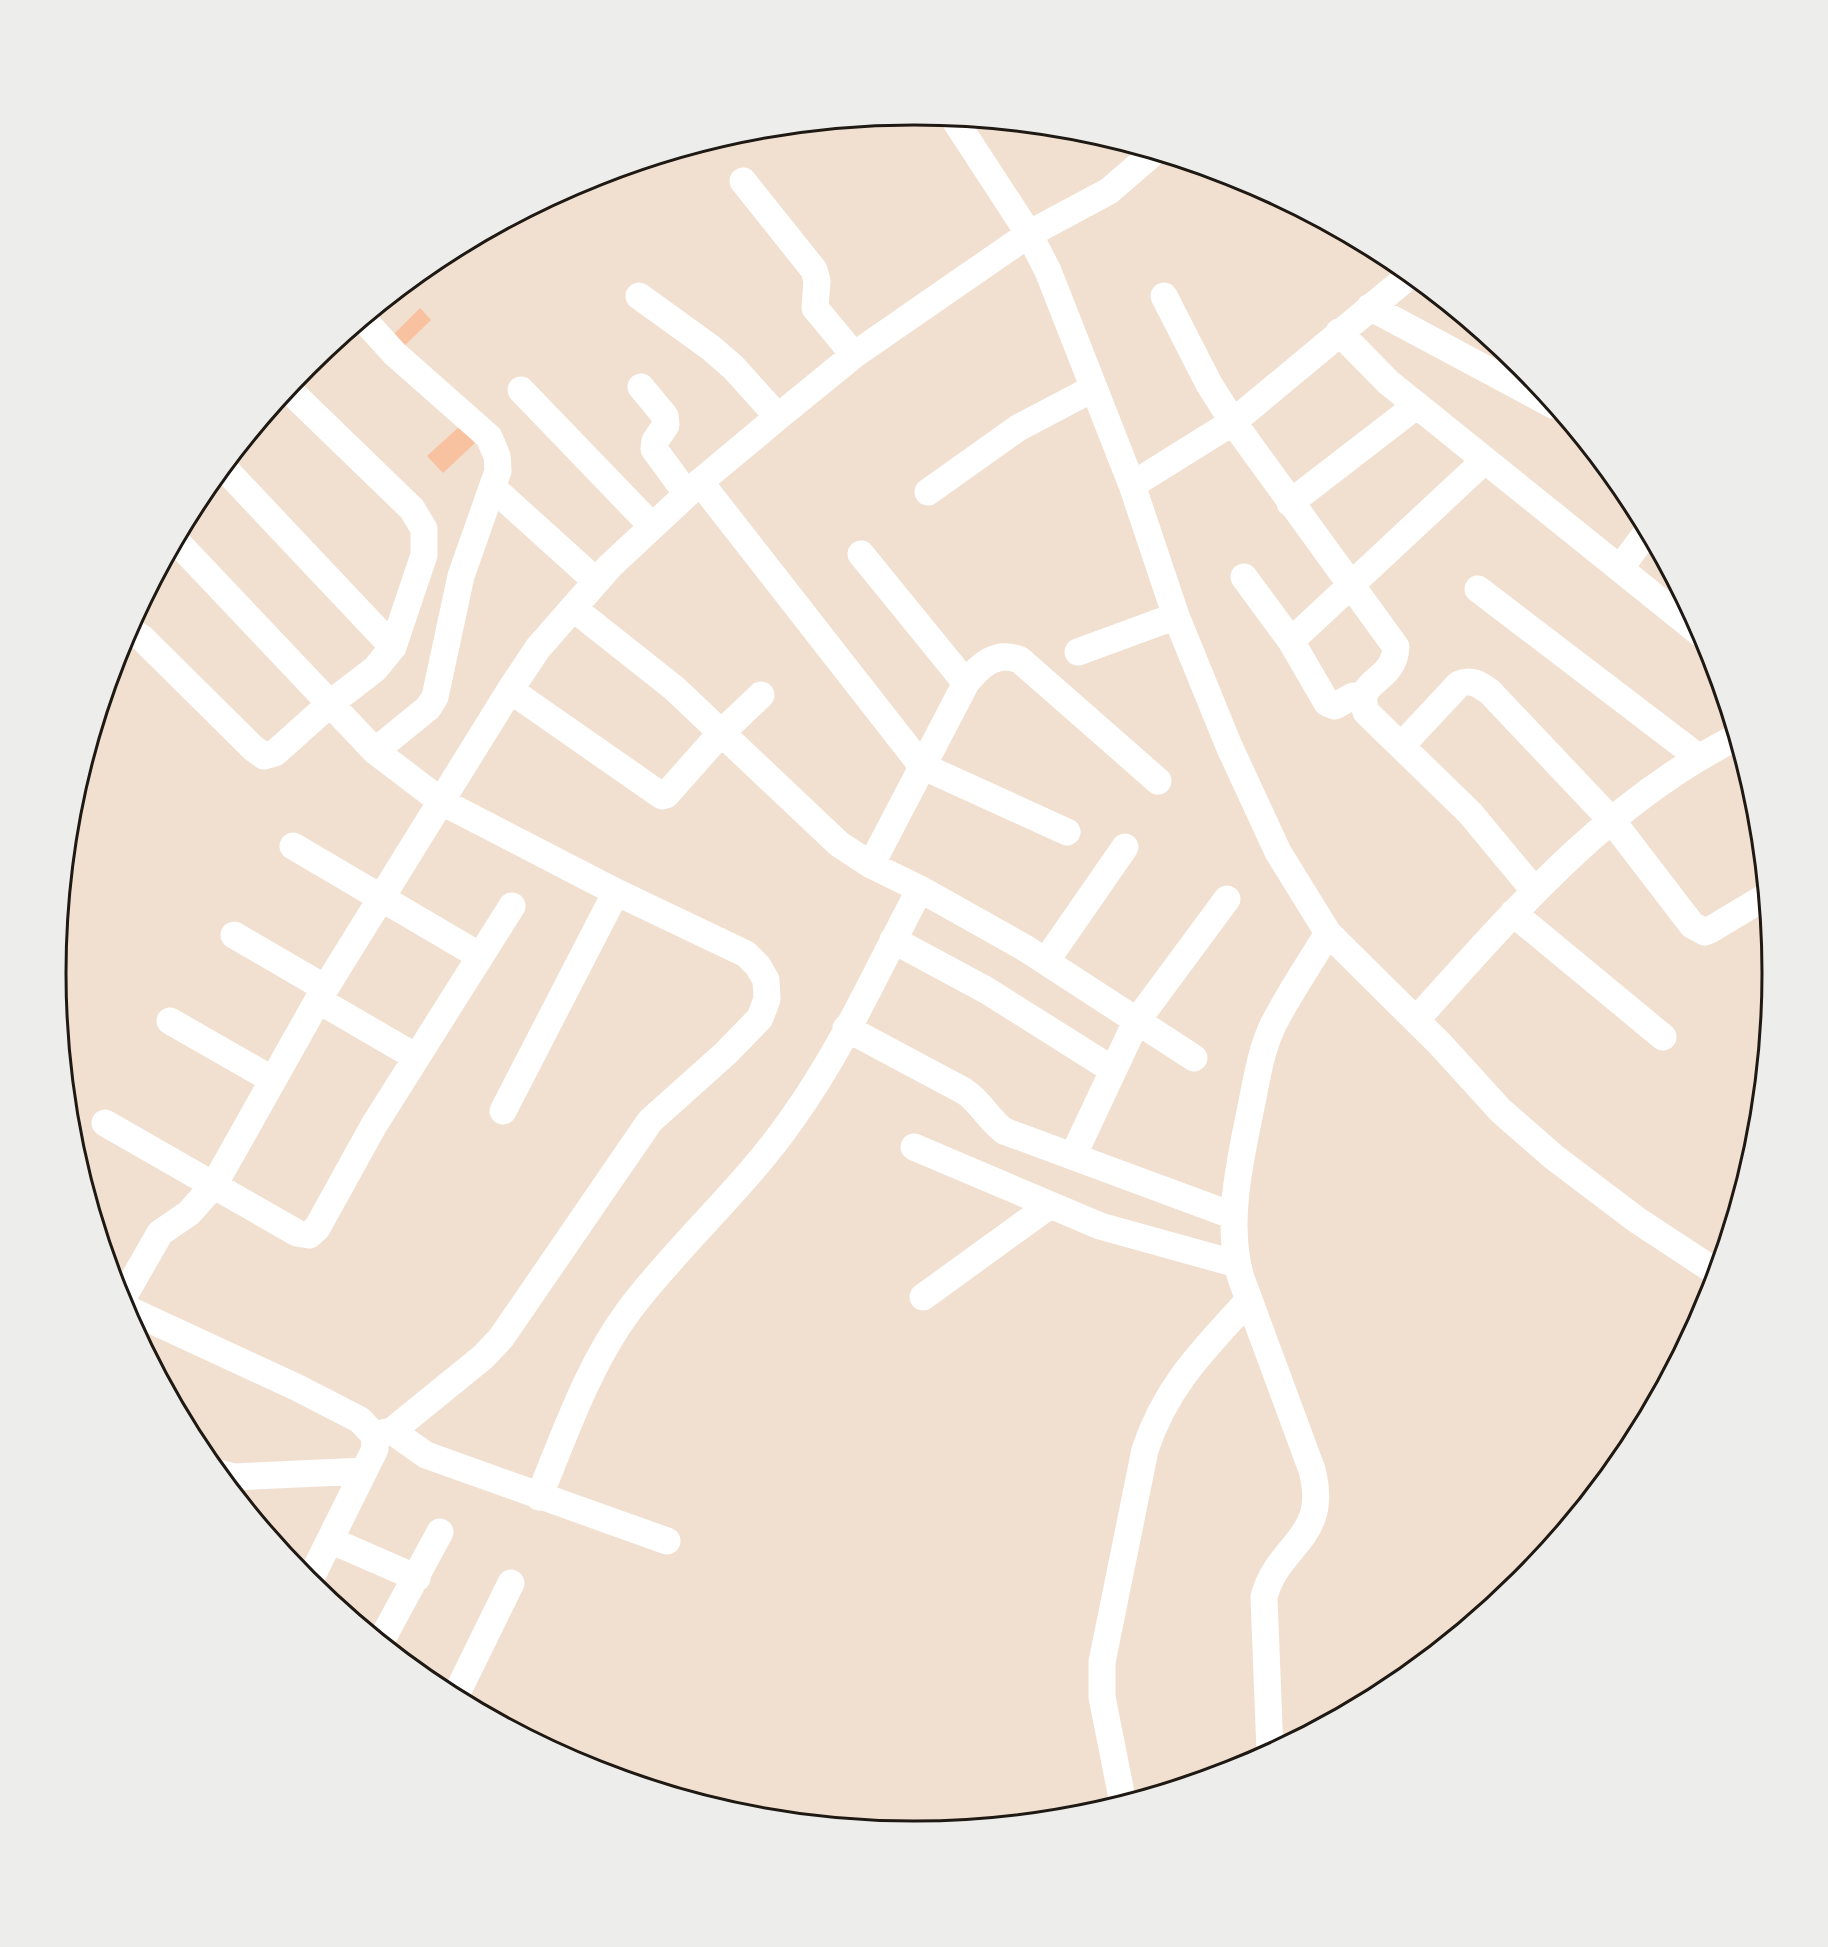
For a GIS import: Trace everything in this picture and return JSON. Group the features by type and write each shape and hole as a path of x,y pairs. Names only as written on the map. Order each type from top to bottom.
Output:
{"street":[{"path":"959,127 1029,234 1048,271 1132,485 1176,615 1256,808 1278,852 1328,933 1416,1020 1501,1111 1555,1158 1637,1220 1709,1267"},
{"path":"128,1289 160,1233 189,1213 214,1185 322,994 510,690 538,648 596,581 693,488 854,355 1029,234 1089,204 1146,158"},
{"path":"743,181 814,270 817,281 815,308 854,355"},
{"path":"1132,485 1233,422 1403,281"},
{"path":"639,296 711,348 734,368 778,417"},
{"path":"1164,296 1209,384 1233,422 1396,647 1396,661 1387,672 1365,690 1362,701 1366,712 1438,779 1470,813 1534,890"},
{"path":"1370,307 1534,395"},
{"path":"369,325 395,354 489,437 497,456 498,471 462,576 435,697 428,708 375,751"},
{"path":"1339,332 1388,382 1685,620"},
{"path":"641,387 665,416 666,425 654,449 693,488 922,766 1067,832"},
{"path":"928,492 1018,428 1094,388"},
{"path":"520,390 652,526"},
{"path":"137,635 253,748 264,756 275,753 332,702 375,669 393,647 424,555 424,529 412,509 294,395"},
{"path":"1290,503 1375,435 1417,405"},
{"path":"1291,641 1485,460"},
{"path":"229,474 393,647"},
{"path":"493,488 596,581"},
{"path":"1621,567 1642,539"},
{"path":"181,547 332,702 375,751 442,802 616,892 746,954 758,966 766,980 767,999 760,1018 726,1053 650,1121 501,1338 483,1358 383,1433 314,1573"},
{"path":"861,554 966,683"},
{"path":"1244,577 1291,641 1327,703 1335,705 1353,696 1362,701"},
{"path":"1478,589 1698,757"},
{"path":"573,608 674,688 720,734 839,844 871,865 920,889 1046,962 1194,1058"},
{"path":"1078,652 1176,615"},
{"path":"871,865 966,683 988,661 1005,656 1020,660 1158,781"},
{"path":"1401,746 1459,684 1467,681 1477,683 1490,692 1612,822 1692,925 1699,930 1710,930 1758,901"},
{"path":"510,690 660,796 666,795 720,734 762,695"},
{"path":"1416,1020 1534,890 1570,856 1698,757 1729,741"},
{"path":"293,846 381,900 480,956"},
{"path":"1046,962 1125,848"},
{"path":"539,1497 585,1387 630,1310 791,1121 819,1080 920,889"},
{"path":"503,1111 616,892"},
{"path":"1073,1156 1136,1022 1227,899"},
{"path":"105,1123 297,1233 309,1235 317,1228 374,1125 512,906"},
{"path":"1513,913 1664,1037"},
{"path":"1270,1743 1264,1597 1272,1578 1311,1523 1318,1492 1237,1264 1234,1216 1241,1163 1262,1054 1274,1023 1328,933"},
{"path":"234,935 416,1057"},
{"path":"893,940 986,990 1113,1070"},
{"path":"170,1021 273,1080"},
{"path":"846,1028 975,1098 993,1123 1004,1131 1234,1216"},
{"path":"914,1147 1100,1226 1237,1264"},
{"path":"923,1297 1050,1205"},
{"path":"1122,1795 1102,1697 1102,1662 1145,1450 1155,1421 1188,1366 1249,1300"},
{"path":"138,1314 298,1388 426,1455 667,1541"},
{"path":"231,1475 364,1471"},
{"path":"384,1635 440,1532"},
{"path":"330,1540 417,1578"},
{"path":"459,1689 511,1583"}],"building":[{"path":"420,308 431,320 398,352 387,341"},
{"path":"460,426 475,443 443,473 427,456"}]}
